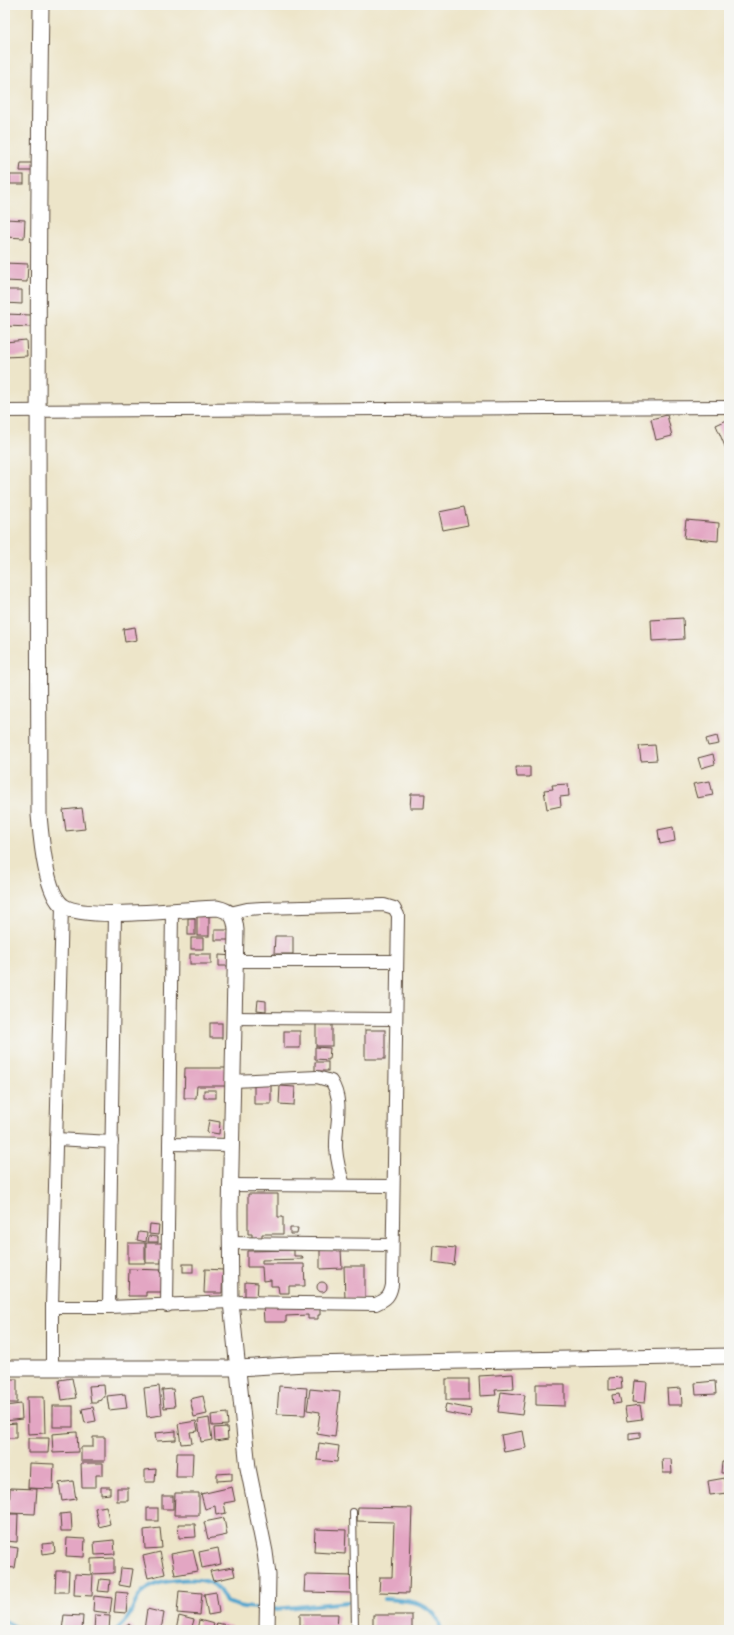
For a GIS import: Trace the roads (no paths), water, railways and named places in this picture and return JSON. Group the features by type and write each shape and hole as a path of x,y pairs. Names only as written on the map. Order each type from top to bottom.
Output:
{"street":[{"path":"41,5 38,162 38,412 39,815 42,852 55,896 62,905 74,910 92,914 218,908 227,910 235,919 236,961 230,1185 231,1302 248,1468 265,1552 268,1575 268,1630"},
{"path":"5,411 729,407"},
{"path":"52,1368 52,1307 62,905"},
{"path":"52,1307 109,1308 231,1302 376,1304 390,1295 392,1285 396,961 398,915 394,908 384,905 262,908 247,909 230,913"},
{"path":"167,1306 172,910"},
{"path":"109,1308 114,913"},
{"path":"236,961 396,961"},
{"path":"234,1018 396,1019"},
{"path":"233,1081 317,1077 331,1081 338,1094 336,1147 337,1160 344,1185"},
{"path":"56,1139 112,1142"},
{"path":"169,1144 231,1145"},
{"path":"230,1185 393,1186"},
{"path":"230,1243 392,1246"},
{"path":"5,1368 238,1368 313,1364 729,1356"}],"lane":[{"path":"353,1512 355,1630"}],"waterway":[{"path":"116,1630 127,1619 142,1592 156,1585 175,1580 195,1580 211,1583 222,1594 226,1602 243,1607 262,1608"},
{"path":"384,1599 420,1604 432,1612 437,1618 441,1630"},
{"path":"275,1609 348,1602"},
{"path":"5,1621 21,1630"}]}
